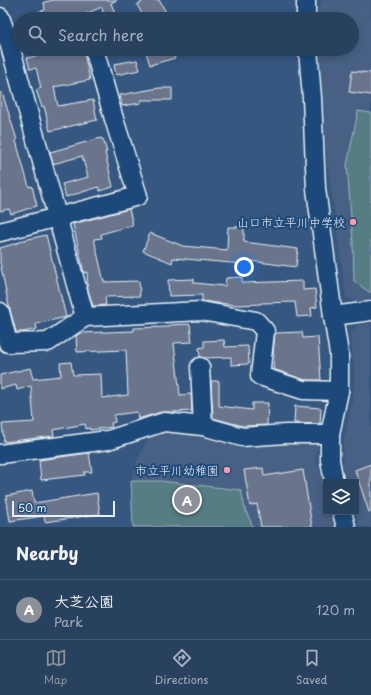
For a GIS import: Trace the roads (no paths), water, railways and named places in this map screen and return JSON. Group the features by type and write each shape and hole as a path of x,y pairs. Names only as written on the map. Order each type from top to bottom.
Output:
{"street":[{"path":"306,0 306,12"},
{"path":"0,17 10,46"},
{"path":"13,56 85,317"},
{"path":"0,232 138,196 114,119 98,56"},
{"path":"309,56 316,189 339,354 339,391 330,434 330,460 333,479"},
{"path":"0,312 8,342 48,342 85,317 201,311 256,321 265,331 260,376 303,390 339,391"},
{"path":"333,316 371,311"},
{"path":"200,367 203,426"},
{"path":"0,454 108,440 164,422 203,426 242,437 286,434 330,434"},
{"path":"343,515 346,527"}],"place":[{"name":"山口市立平川中学校","path":"353,222"},
{"name":"市立平川幼稚園","path":"227,470"},
{"name":"大芝公園","path":"187,500"}]}
